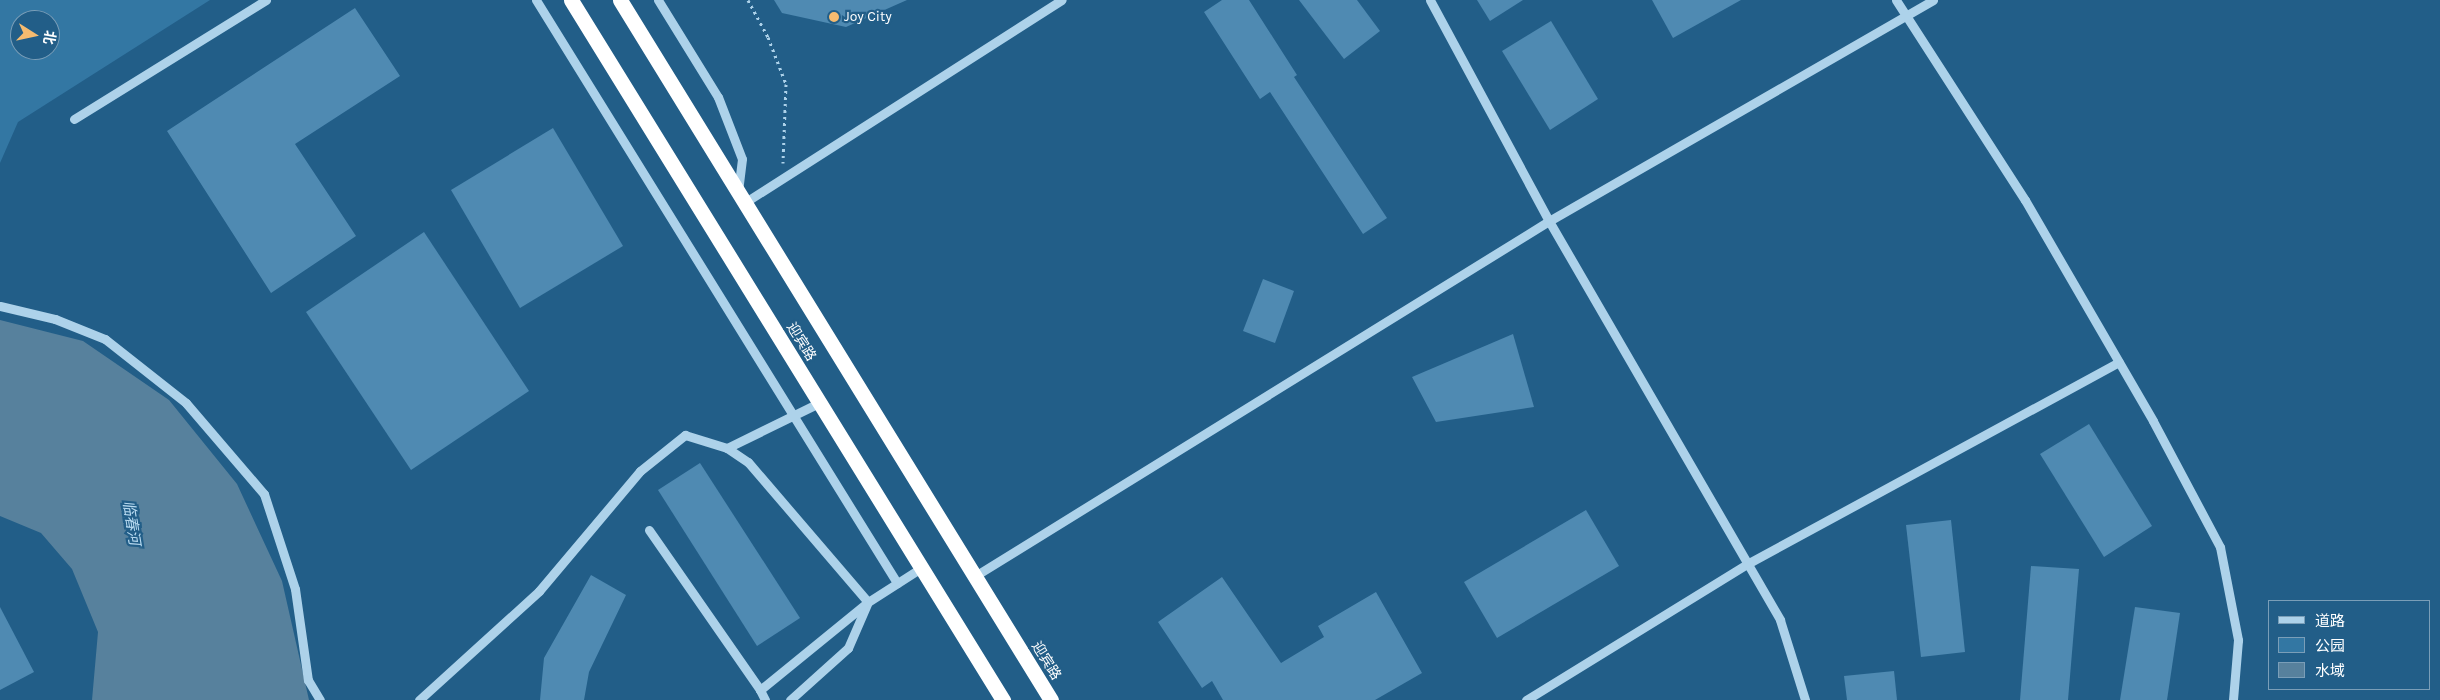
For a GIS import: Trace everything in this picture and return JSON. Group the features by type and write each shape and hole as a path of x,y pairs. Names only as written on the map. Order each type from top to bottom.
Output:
{"highway":[{"name":"迎宾路","path":"571,0 1003,700"},
{"name":"迎宾路","path":"620,0 1051,700"}],"street":[{"path":"74,119 266,0"},
{"path":"536,0 897,583"},
{"path":"658,0 718,96 742,159 741,198 783,179 1062,0"},
{"path":"1430,0 1549,221 1780,620 1806,700"},
{"path":"1896,0 2025,200 2119,362 2220,547 2238,640 2234,700"},
{"path":"975,576 1549,221 1933,0"},
{"path":"0,306 55,319 105,339 186,403 264,494 294,589 308,680 320,700"},
{"path":"1526,700 1747,564 2119,362"},
{"path":"727,448 820,403"},
{"path":"418,700 539,591 640,471 685,435 727,448 748,462 868,602"},
{"path":"649,530 760,690 765,700"},
{"path":"760,690 868,602 921,568"},
{"path":"790,700 848,648 868,602"}],"path":[{"path":"748,0 768,37 786,84 783,179"}],"green space":[{"path":"0,0 210,0 18,122 0,163"}],"water":[{"name":"临春河","path":"0,320 83,341 169,400 237,484 282,581 309,700 92,700 98,632 72,569 41,533 0,516"}],"building":[{"name":"Joy City","path":"774,0 907,0 846,27 782,13"},
{"path":"1222,0 1249,0 1297,75 1294,77 1387,218 1363,234 1270,92 1260,99 1204,12"},
{"path":"1299,0 1357,0 1380,31 1344,59"},
{"path":"1477,0 1523,0 1490,21"},
{"path":"1652,0 1741,0 1673,38"},
{"path":"355,8 400,76 295,144 356,236 271,293 167,131"},
{"path":"1551,21 1598,99 1550,130 1502,51"},
{"path":"553,128 623,246 520,308 451,190"},
{"path":"424,232 529,391 411,470 306,312"},
{"path":"1263,279 1294,291 1275,343 1243,331"},
{"path":"1513,334 1534,407 1436,422 1412,377"},
{"path":"2089,424 2152,526 2104,557 2040,454"},
{"path":"700,463 800,618 757,646 658,490"},
{"path":"1586,510 1619,566 1497,638 1464,582"},
{"path":"1951,520 1965,652 1921,657 1906,525"},
{"path":"2031,566 2079,569 2068,700 2020,700"},
{"path":"591,575 626,595 589,672 584,700 540,700 544,658"},
{"path":"1222,577 1281,663 1324,637 1318,626 1376,592 1422,673 1375,700 1223,700 1212,681 1202,688 1158,622"},
{"path":"0,607 34,672 0,690"},
{"path":"2135,607 2180,613 2167,700 2120,700"},
{"path":"1894,671 1897,700 1847,700 1844,676"}],"place":[{"name":"Joy City","path":"834,17"}]}
